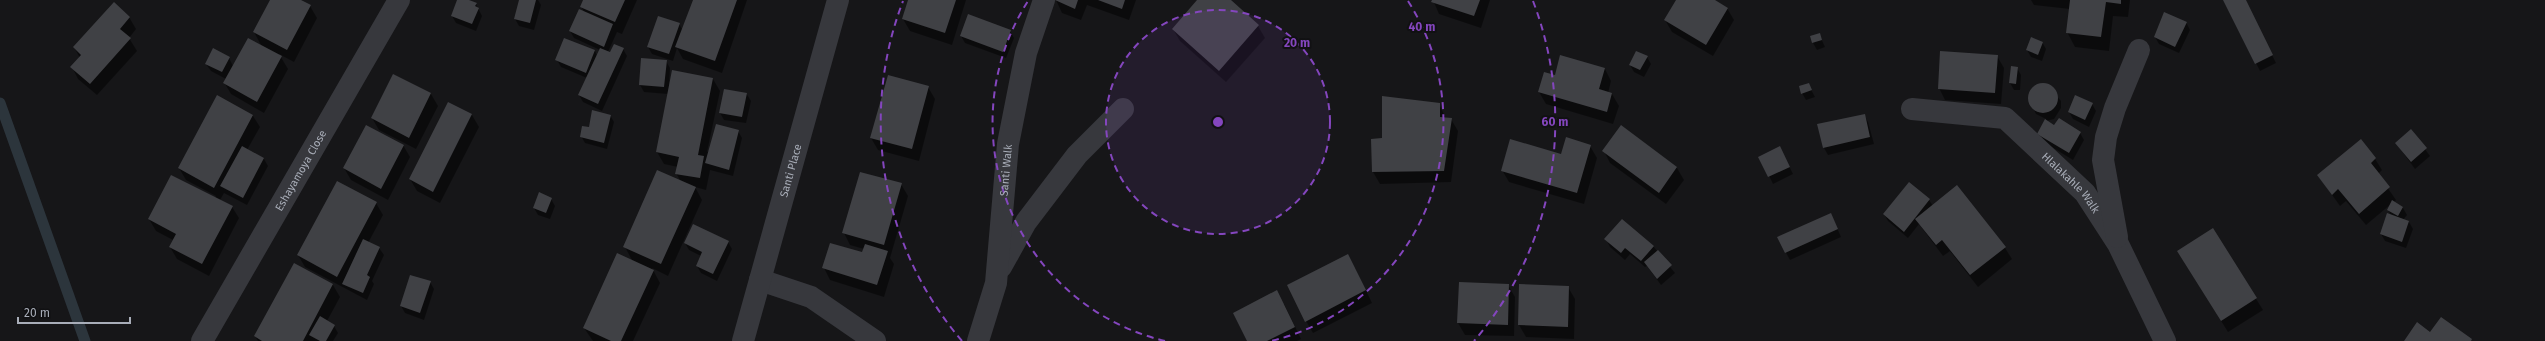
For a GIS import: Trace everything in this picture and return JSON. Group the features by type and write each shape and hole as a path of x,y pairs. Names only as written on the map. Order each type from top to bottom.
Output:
{"street":[{"name":"Eshayamoya Close","path":"202,341 399,0"},
{"name":"Santi Place","path":"743,341 838,0"},
{"name":"Santi Walk","path":"978,341 998,274 1008,144 1026,53 1044,0"},
{"path":"2118,244 2103,160 2106,136 2115,108 2139,50"},
{"path":"998,274 1026,222 1077,155 1123,109"},
{"name":"Hlalakahle Walk","path":"1912,109 2005,118 2084,193 2118,244 2164,341"},
{"path":"760,280 811,298 875,341"}],"building":[{"path":"270,0 301,0 311,5 287,50 253,32"},
{"path":"457,0 469,0 477,3 475,6 479,8 472,24 451,16"},
{"path":"519,0 536,0 530,23 514,19"},
{"path":"583,0 625,0 615,22 580,7"},
{"path":"693,0 737,0 715,61 675,47"},
{"path":"908,0 956,0 945,33 902,19"},
{"path":"1055,0 1078,0 1075,9"},
{"path":"1098,0 1125,0 1122,9"},
{"path":"1197,0 1231,0 1259,25 1219,71 1172,29"},
{"path":"1432,0 1480,0 1474,16 1431,2"},
{"path":"1676,0 1715,0 1728,8 1706,45 1664,20"},
{"path":"2070,0 2121,0 2121,4 2106,2 2101,37 2066,33"},
{"path":"2223,0 2246,0 2273,55 2255,64"},
{"path":"114,2 130,17 120,29 131,38 90,84 70,67 81,55 73,47"},
{"path":"579,9 613,24 604,47 569,31"},
{"path":"2164,12 2187,22 2175,47 2154,37"},
{"path":"968,14 1011,30 1003,52 960,36"},
{"path":"658,16 680,23 669,54 647,47"},
{"path":"1820,33 1822,40 1812,43 1810,36"},
{"path":"2031,37 2043,42 2038,55 2026,50"},
{"path":"248,38 282,56 257,102 223,83"},
{"path":"564,38 595,50 586,73 555,60"},
{"path":"614,44 624,48 598,104 578,95 600,48 610,52"},
{"path":"213,48 230,57 222,72 205,64"},
{"path":"1636,51 1648,56 1640,70 1629,65"},
{"path":"1940,51 1998,55 1995,93 1938,89"},
{"path":"1560,55 1605,68 1599,89 1612,93 1607,112 1538,92 1544,72 1555,75"},
{"path":"641,58 667,60 664,87 639,85"},
{"path":"2011,66 2018,67 2016,84 2009,83"},
{"path":"672,70 713,78 698,155 704,156 700,178 675,174 679,157 656,152"},
{"path":"393,74 431,93 409,138 371,118"},
{"path":"888,75 929,86 912,149 870,138"},
{"path":"1809,83 1812,90 1801,94 1799,86"},
{"path":"2043,83 2054,87 2058,98 2054,109 2043,113 2032,109 2028,98 2032,87"},
{"path":"724,89 747,93 742,117 719,113"},
{"path":"217,95 253,115 214,188 178,168"},
{"path":"2075,95 2093,103 2085,120 2068,112"},
{"path":"1382,96 1440,103 1440,117 1452,118 1444,171 1372,172 1371,139 1382,138"},
{"path":"448,102 472,114 433,192 409,179"},
{"path":"592,110 611,115 604,143 580,137 582,126 589,127"},
{"path":"1865,114 1870,137 1823,148 1817,124"},
{"path":"2059,118 2081,132 2069,153 2037,134 2045,119 2054,125"},
{"path":"716,124 739,130 729,170 705,163"},
{"path":"366,125 404,145 381,189 343,168"},
{"path":"1621,125 1677,167 1659,193 1602,151"},
{"path":"2411,129 2427,148 2411,162 2395,143"},
{"path":"1566,137 1591,145 1577,193 1501,171 1510,139 1561,154"},
{"path":"2361,139 2376,158 2371,163 2390,187 2359,214 2338,189 2332,195 2317,175"},
{"path":"242,146 264,158 243,198 220,186"},
{"path":"1780,146 1790,167 1768,177 1758,157"},
{"path":"657,170 696,187 661,264 623,247"},
{"path":"860,172 902,183 884,245 842,233"},
{"path":"171,175 233,206 202,264 169,247 176,234 148,219"},
{"path":"337,181 377,202 337,277 297,255"},
{"path":"1909,182 1930,199 1904,232 1883,214"},
{"path":"1957,185 2006,247 1970,275 1942,240 1936,245 1915,219"},
{"path":"539,192 552,198 546,213 533,208"},
{"path":"2392,200 2403,207 2398,216 2387,210"},
{"path":"1831,213 1838,229 1785,253 1777,237"},
{"path":"2387,213 2409,221 2402,242 2380,234"},
{"path":"1622,219 1654,246 1641,261 1625,248 1621,253 1604,239"},
{"path":"693,224 729,241 713,274 696,266 702,252 684,243"},
{"path":"2213,228 2257,298 2221,321 2177,251"},
{"path":"363,239 380,247 367,275 370,277 363,293 342,284"},
{"path":"830,243 862,252 865,244 888,251 877,285 822,268"},
{"path":"1658,250 1672,265 1657,279 1644,262"},
{"path":"617,253 654,270 621,341 611,341 583,328"},
{"path":"1348,254 1366,290 1305,322 1287,285"},
{"path":"294,263 333,284 303,341 262,341 254,336"},
{"path":"410,275 431,281 420,313 400,306"},
{"path":"1459,282 1509,284 1508,325 1457,323"},
{"path":"1519,284 1569,286 1568,327 1518,325"},
{"path":"1277,290 1295,327 1267,341 1247,341 1233,313"},
{"path":"320,316 335,325 326,341 320,341 309,335"},
{"path":"2441,317 2472,339 2471,341 2404,341 2417,322 2430,332"}],"waterway":[{"path":"0,103 85,341"}]}
